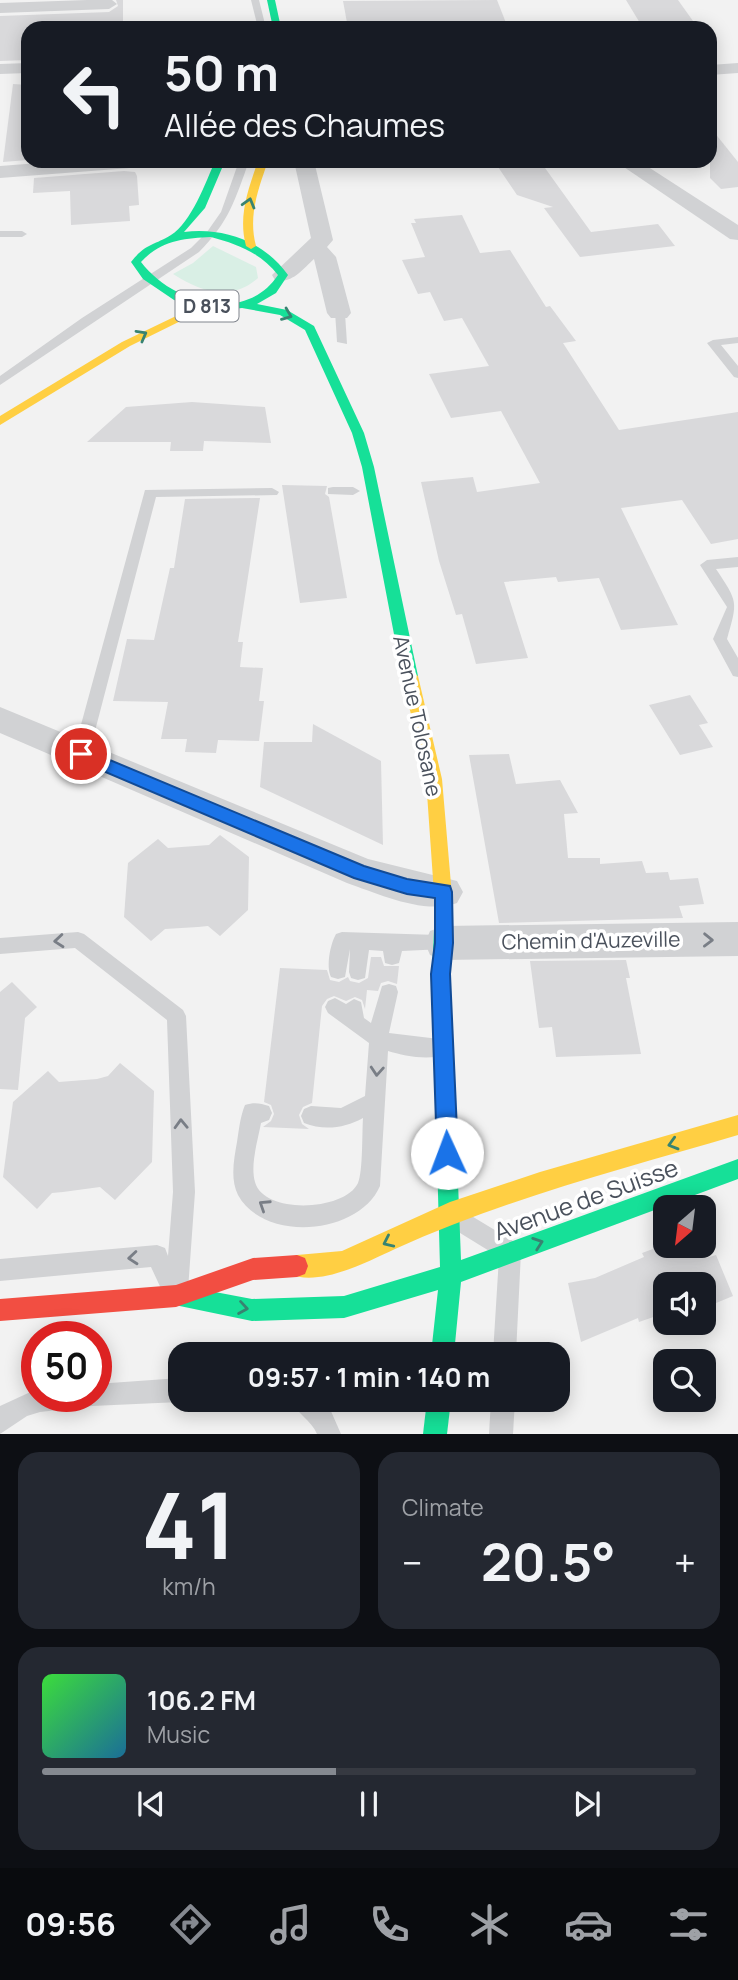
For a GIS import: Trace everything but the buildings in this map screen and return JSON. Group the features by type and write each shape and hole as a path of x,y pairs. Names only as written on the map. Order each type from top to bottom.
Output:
{"main road":[{"path":"244,0 248,21"},
{"path":"271,0 276,21"},
{"name":"D 813","path":"176,236 201,208 217,168"},
{"path":"261,168 245,221 245,232 257,249 276,262 284,282"},
{"name":"D 813","path":"257,249 211,234 176,236 155,243 142,252 136,262 138,273 152,289 205,306 228,307 244,304 284,282"},
{"name":"Avenue Tolosane","path":"244,304 283,312 310,328 358,433"},
{"name":"D 813","path":"0,421 120,348 163,324 205,306"},
{"name":"Avenue Tolosane","path":"332,315 332,323 343,342 358,433 368,467 400,635 434,779 443,892 444,943 441,974 450,1213 451,1275 444,1342"},
{"name":"D 813","path":"0,421 134,322"},
{"name":"Avenue de Suisse","path":"176,1296 253,1269 343,1262 450,1213 540,1182 734,1134"},
{"name":"Avenue de Suisse","path":"176,1296 252,1310 344,1307 451,1275 738,1169"},
{"path":"0,1310 176,1296"},
{"path":"435,1434 438,1412"}],"street":[{"path":"0,8 109,4"},
{"path":"0,69 21,68"},
{"path":"717,70 738,68"},
{"path":"0,172 52,168"},
{"name":"Avenue Tolosane","path":"305,168 318,240 325,257 332,315"},
{"path":"636,168 738,234"},
{"path":"257,249 299,248 318,240"},
{"path":"284,282 318,240"},
{"path":"0,719 360,872 407,886 443,892"},
{"name":"Chemin d'Auzeville","path":"444,943 738,939"}],"lane":[{"path":"255,0 260,21"},
{"path":"0,381 86,320 152,289 211,234 226,212 242,168"},
{"path":"0,234 22,233"},
{"path":"738,340 713,343 738,374"},
{"path":"332,491 353,491"},
{"path":"81,754 150,493 272,492"},
{"path":"738,562 707,565 736,607 720,639 738,672"},
{"path":"0,946 78,940 176,1016 184,1192 176,1296"},
{"path":"338,971 342,940 361,942 386,950 444,943"},
{"path":"358,972 361,942"},
{"path":"262,1113 253,1112 243,1177 245,1188 251,1197 272,1211 303,1216 329,1213 356,1203 363,1197 369,1186 383,991"},
{"path":"348,1013 379,1032 393,1046 443,1049"},
{"path":"311,1116 343,1118 375,1101"},
{"path":"450,1213 510,1252 506,1342"},
{"path":"0,1270 157,1256 176,1296"},
{"path":"112,1395 168,1391"},
{"path":"0,1422 9,1411 21,1406"},
{"path":"316,1412 322,1417 329,1434"},
{"path":"501,1434 502,1412"}],"green space":[{"path":"213,246 256,267 258,278 237,290 216,292 194,286 173,274 193,263"}],"traffic: fast":[{"path":"271,0 276,21"},
{"path":"176,236 200,208 217,168"},
{"path":"211,234 242,243 269,259 283,275 274,288 254,301 235,306 197,304 161,289 147,277 136,262 160,242 190,235 211,234"},
{"path":"244,305 283,312 310,328 358,433 368,467 410,676"},
{"path":"444,908 441,974 451,1275 444,1342"},
{"path":"178,1296 252,1310 344,1307 451,1275 738,1169"},
{"path":"435,1434 438,1412"}],"traffic: slow":[{"path":"251,246 248,214 261,168"},
{"path":"0,421 126,344 205,306"},
{"path":"410,676 434,779 444,908"},
{"path":"297,1266 343,1262 450,1213 540,1182 738,1125"}],"traffic: jam":[{"path":"0,1310 176,1296 253,1269 297,1266"}],"route":[{"path":"81,754 360,872 407,886 443,892 444,943 441,974 447,1153"}]}
